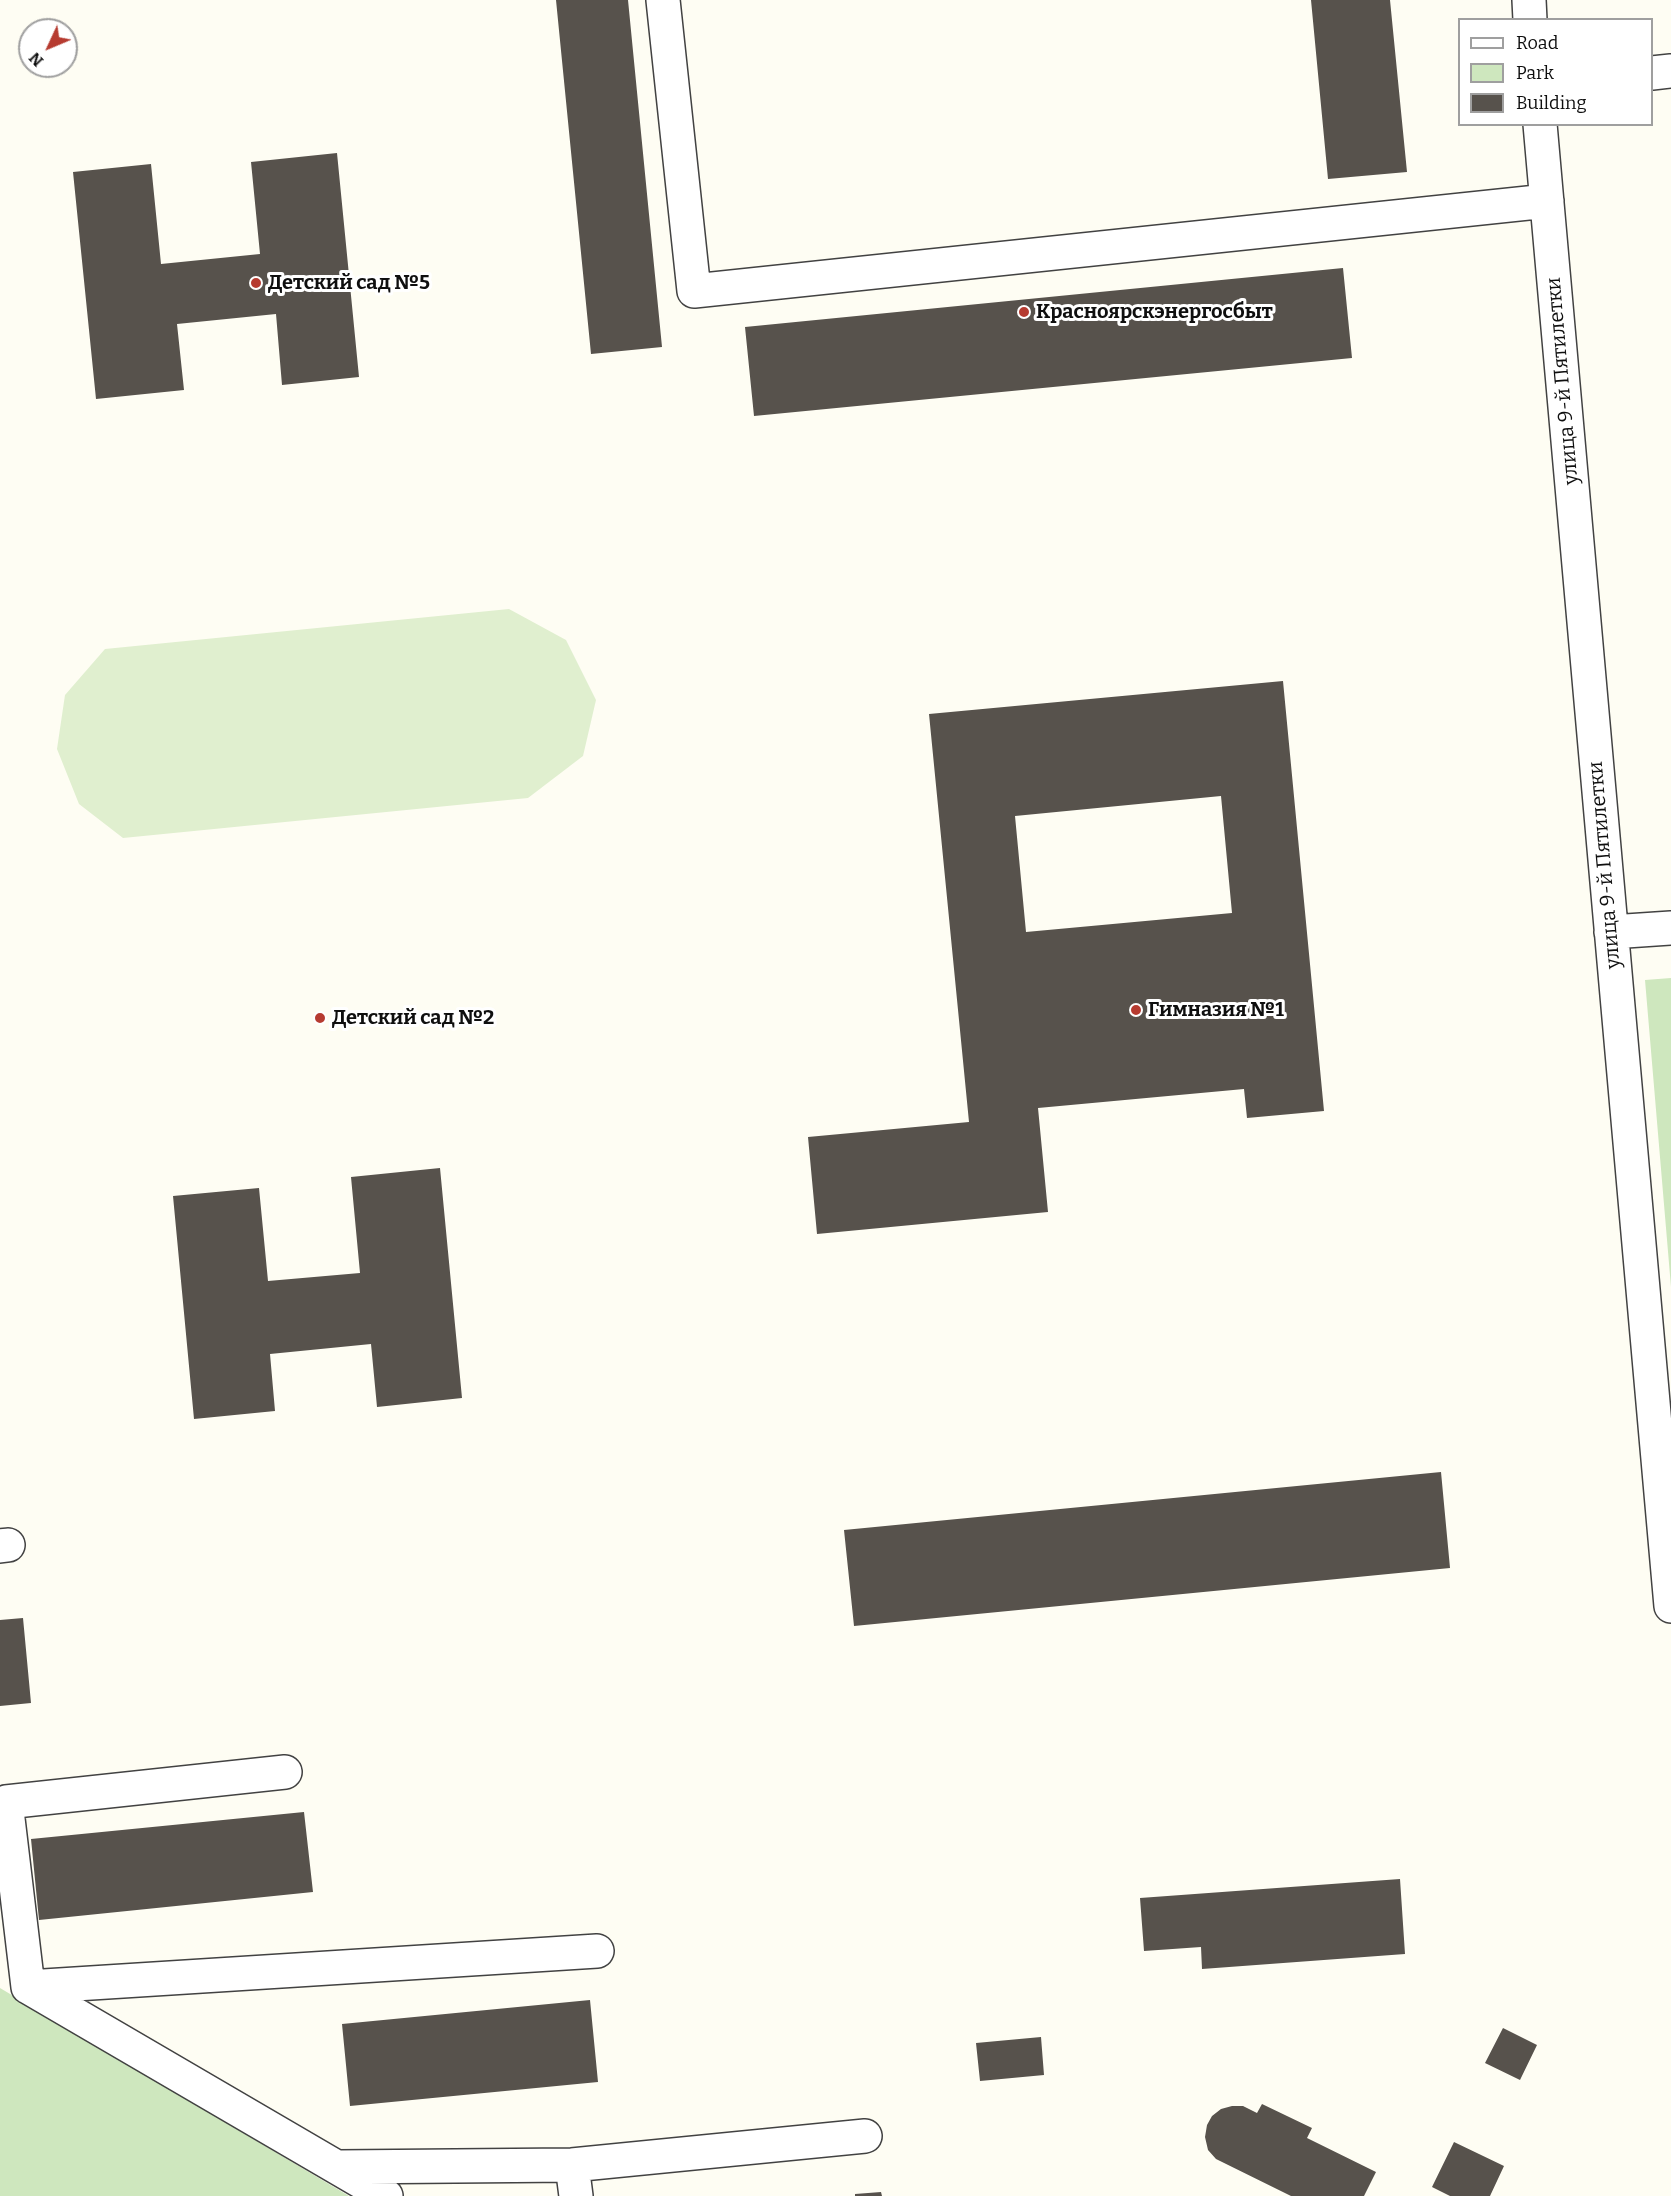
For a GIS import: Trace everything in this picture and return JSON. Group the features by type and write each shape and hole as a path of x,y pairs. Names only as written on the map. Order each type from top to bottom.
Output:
{"street":[{"path":"663,0 694,291 1547,201"},
{"path":"1529,0 1530,18"},
{"path":"1653,73 1671,71"},
{"name":"улица 9-й Пятилетки","path":"1540,126 1671,1606"},
{"path":"1611,932 1671,928"},
{"path":"28,1987 6,1802 285,1772"},
{"path":"28,1987 597,1951"},
{"path":"28,1987 386,2196"},
{"path":"339,2167 574,2180 865,2136"}],"green space":[{"path":"509,609 566,640 596,700 583,756 528,798 123,838 79,804 57,749 65,695 105,649"},
{"path":"1671,978 1671,1287 1645,980"},
{"path":"0,1988 349,2196 0,2196"}],"building":[{"path":"556,0 628,0 662,347 591,354"},
{"path":"1311,0 1390,0 1407,172 1328,179"},
{"path":"337,153 359,377 282,385 276,314 177,324 184,390 96,399 73,172 151,164 161,264 260,254 251,162"},
{"path":"1343,268 1352,358 754,416 745,327"},
{"name":"Гимназия №1","path":"1283,681 1324,1111 1247,1118 1244,1089 1038,1108 1048,1212 817,1234 808,1137 969,1122 929,714","holes":["1221,796 1232,913 1026,932 1015,816"]},
{"path":"440,1168 462,1398 377,1407 371,1344 270,1354 275,1411 194,1419 173,1196 259,1188 268,1281 360,1273 351,1177"},
{"path":"1441,1472 1450,1568 854,1626 844,1530"},
{"path":"23,1618 31,1703 0,1706 0,1620"},
{"path":"304,1812 313,1892 39,1920 31,1839"},
{"path":"1400,1879 1405,1954 1202,1969 1201,1947 1144,1951 1140,1898"},
{"path":"590,2000 598,2082 350,2106 342,2024"},
{"path":"1503,2028 1537,2045 1520,2080 1485,2063"},
{"path":"1041,2037 1044,2075 980,2081 976,2043"},
{"path":"1262,2104 1312,2128 1307,2138 1376,2172 1364,2196 1291,2196 1216,2159 1208,2150 1205,2137 1207,2125 1212,2116 1221,2109 1232,2106 1243,2106 1257,2113"},
{"path":"1454,2142 1504,2166 1490,2196 1450,2196 1432,2187"},
{"path":"881,2192 882,2196 855,2196 855,2194"}],"place":[{"name":"Детский сад №5","path":"256,283"},
{"name":"Красноярскэнергосбыт","path":"1024,312"},
{"name":"Гимназия №1","path":"1136,1010"},
{"name":"Детский сад №2","path":"320,1018"}]}
